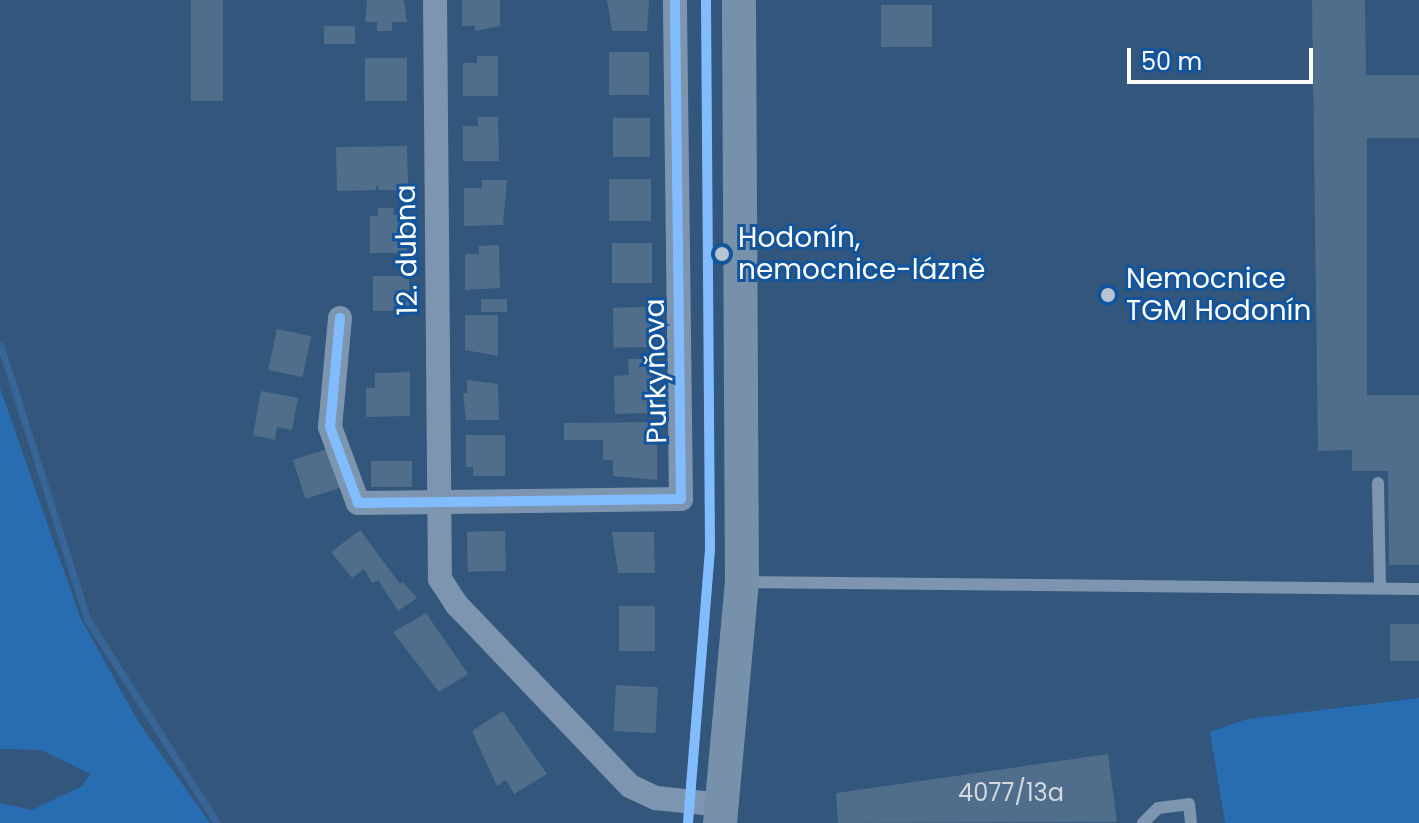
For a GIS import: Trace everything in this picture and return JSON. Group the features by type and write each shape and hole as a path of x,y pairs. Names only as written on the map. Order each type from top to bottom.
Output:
{"street":[{"name":"12. dubna","path":"435,0 440,579 457,605 630,786 656,798 722,814"},
{"name":"Purkyňova","path":"439,500 681,499 675,0"},
{"path":"722,814 742,582 739,0"},
{"path":"340,318 330,427 353,495 358,503 439,500"}],"lane":[{"path":"1378,483 1380,587"},
{"path":"742,582 1419,589"},
{"path":"1143,823 1158,808 1189,804 1191,823"}],"shaded area":[{"path":"0,388 80,617 139,723 210,823 0,823 0,803 32,810 82,786 90,774 41,750 0,749"},
{"path":"1419,698 1419,823 1225,823 1210,732 1247,719"}],"building":[{"path":"191,0 223,0 223,101 191,101"},
{"path":"367,0 404,0 407,22 392,22 392,31 377,31 377,22 365,22"},
{"path":"462,0 500,0 500,26 475,31 475,26 462,26"},
{"path":"607,0 649,0 647,31 612,31"},
{"path":"1312,0 1365,0 1366,75 1419,75 1419,138 1367,138 1367,395 1419,395 1419,565 1389,565 1388,471 1352,471 1352,450 1318,451"},
{"path":"881,5 932,5 932,47 881,47"},
{"path":"324,26 355,26 355,44 324,44"},
{"path":"609,52 649,52 649,95 609,95"},
{"path":"477,56 498,56 498,96 463,96 463,63 477,63"},
{"path":"365,58 407,58 407,101 365,101"},
{"path":"478,117 498,117 499,161 463,161 463,126 478,126"},
{"path":"613,118 650,118 650,157 613,157"},
{"path":"407,146 408,183 403,190 378,190 378,184 375,190 337,191 336,147"},
{"path":"609,179 651,179 651,221 609,221"},
{"path":"482,180 507,180 503,225 464,226 464,188 482,188"},
{"path":"378,208 394,208 393,215 407,215 407,253 370,253 370,216 378,216"},
{"path":"612,243 652,243 652,283 612,283"},
{"path":"499,245 500,288 465,290 465,254 479,254 479,246"},
{"path":"373,276 409,276 409,311 373,311"},
{"path":"481,299 507,299 507,312 481,312"},
{"path":"651,307 652,347 614,348 613,308"},
{"path":"465,315 498,315 498,356 465,350"},
{"path":"277,329 311,336 303,377 268,370"},
{"path":"628,359 651,359 652,413 615,414 614,376 629,375"},
{"path":"410,372 410,416 366,417 366,388 375,388 375,373"},
{"path":"467,380 498,384 499,420 466,420 463,393 467,393"},
{"path":"261,391 298,398 292,430 277,427 275,440 253,435"},
{"path":"657,422 657,480 613,476 613,460 603,460 603,440 564,440 564,423"},
{"path":"466,435 505,435 505,476 473,476 473,467 466,467"},
{"path":"330,448 343,487 306,499 293,460"},
{"path":"371,461 412,461 412,487 371,487"},
{"path":"360,530 400,584 403,582 417,598 398,611 378,580 372,583 364,569 352,578 331,552"},
{"path":"505,531 506,571 468,572 467,532"},
{"path":"612,532 654,532 655,573 618,573"},
{"path":"619,606 655,606 655,651 619,651"},
{"path":"426,613 468,674 439,692 393,632"},
{"path":"1390,624 1419,624 1419,661 1390,661"},
{"path":"616,685 658,687 656,733 614,731"},
{"path":"503,711 547,774 514,794 506,780 497,786 472,731"},
{"path":"1108,754 1117,822 838,823 836,793"}],"waterway":[{"path":"0,344 87,619 217,823"}],"cycle path":[{"path":"340,318 330,427 358,503 681,499 675,0"},
{"path":"688,823 710,548 706,0"}],"place":[{"name":"Hodonín, nemocnice-lázně","path":"722,254"},
{"name":"Nemocnice TGM Hodonín","path":"1108,295"}]}
